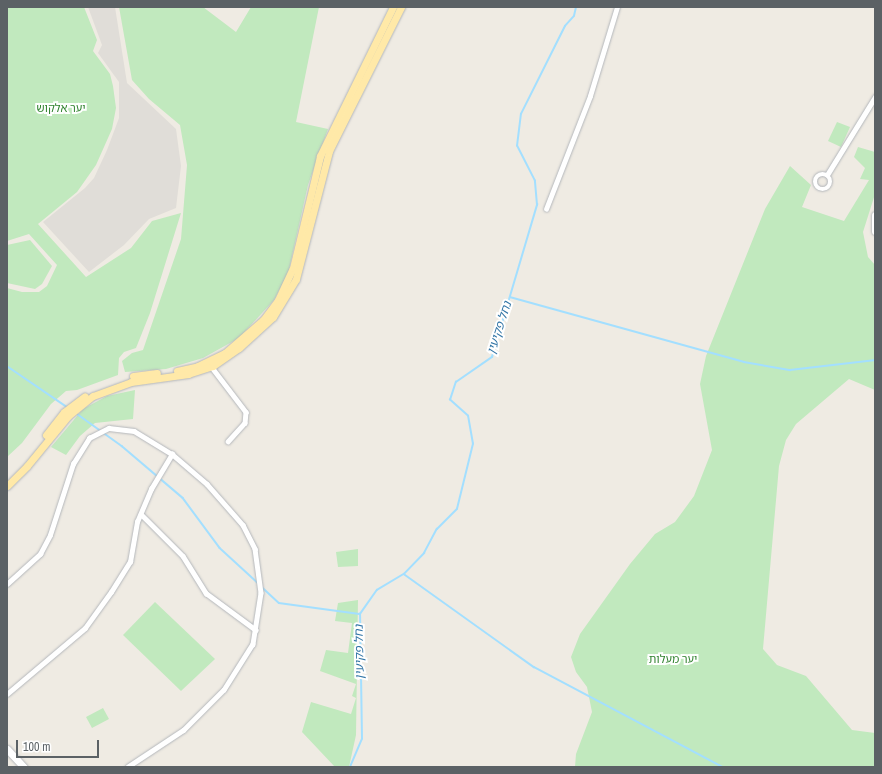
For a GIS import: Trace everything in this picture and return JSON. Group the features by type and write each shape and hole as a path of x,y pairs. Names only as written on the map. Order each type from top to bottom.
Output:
{"main road":[{"path":"7,479 28,458 64,412 89,394 132,377 180,370 207,362 234,346 263,320 278,300 293,268 320,156 393,7"},
{"path":"7,486 28,466 68,416 93,396 131,382 188,374 211,366 255,336 281,307 292,288 303,256 318,185 329,151 401,7"}],"street":[{"path":"546,209 590,96 617,7"},
{"path":"827,176 875,97"},
{"path":"875,215 875,231"},
{"path":"211,366 246,412 245,423 228,442"},
{"path":"7,584 30,564 43,548 50,535 73,464 89,438 109,428 134,431 172,454 228,505 243,525 255,549 261,593 253,644 224,690 184,730 128,767"},
{"path":"7,694 86,628 130,562 141,514 151,489 172,454"},
{"path":"141,514 183,556 206,593 256,630"},
{"path":"7,749 24,767"}],"shaded area":[{"path":"88,7 115,7 127,83 176,129 181,166 176,208 149,219 124,245 89,272 43,222 85,188 94,178 107,150 119,118 119,82 98,53 102,45"}],"green space":[{"name":"יער אלקוש","path":"7,7 84,7 97,40 93,51 110,74 113,86 116,108 112,129 96,165 77,192 38,224 86,277 131,248 152,221 181,213 150,313 136,348 124,352 119,358 118,375 77,390 66,391 51,404 22,443 7,457 7,288 22,292 39,292 47,286 57,265 29,234 7,241"},
{"path":"119,7 203,7 236,32 251,7 319,7 296,122 328,129 308,185 288,274 274,300 239,338 203,358 166,369 125,372 122,361 132,353 143,350 181,239 187,165 180,125 149,99 132,80"},
{"path":"837,122 850,127 841,147 828,141"},
{"name":"יער מעלות","path":"858,147 875,152 875,194 863,232 868,257 875,265 875,390 849,379 796,424 786,440 779,466 763,649 777,665 806,676 852,730 875,733 875,767 575,767 576,754 592,712 587,687 576,672 571,657 580,634 630,564 655,534 675,522 694,496 712,450 700,384 706,356 765,209 790,166 811,185 802,207 844,221 869,180 860,179 865,168 854,157"},
{"path":"30,240 52,266 42,284 35,289 7,283 7,245"},
{"path":"135,390 133,419 95,423 80,436 66,455 51,447 83,409 107,396"},
{"path":"358,549 358,566 338,567 336,552"},
{"path":"358,600 356,735 349,767 335,767 302,732 311,702 351,714 356,698 352,696 356,684 320,671 326,650 348,653 352,623 335,621 338,603"},
{"path":"155,602 215,659 181,691 123,635"},
{"path":"103,708 109,719 92,728 86,717"}],"waterway":[{"name":"נחל פקיעין","path":"350,767 362,739 360,614 377,590 404,574 424,553 437,529 457,509 473,444 468,416 450,400 456,382 492,357 537,205 535,181 517,146 521,114 565,26 574,16 576,7"},
{"path":"510,297 744,362 790,370 875,360"},
{"path":"7,366 67,407"},
{"path":"76,413 122,446 183,498 220,548 258,583"},
{"path":"404,574 534,667 723,767"},
{"path":"262,587 279,603 359,614"}]}
